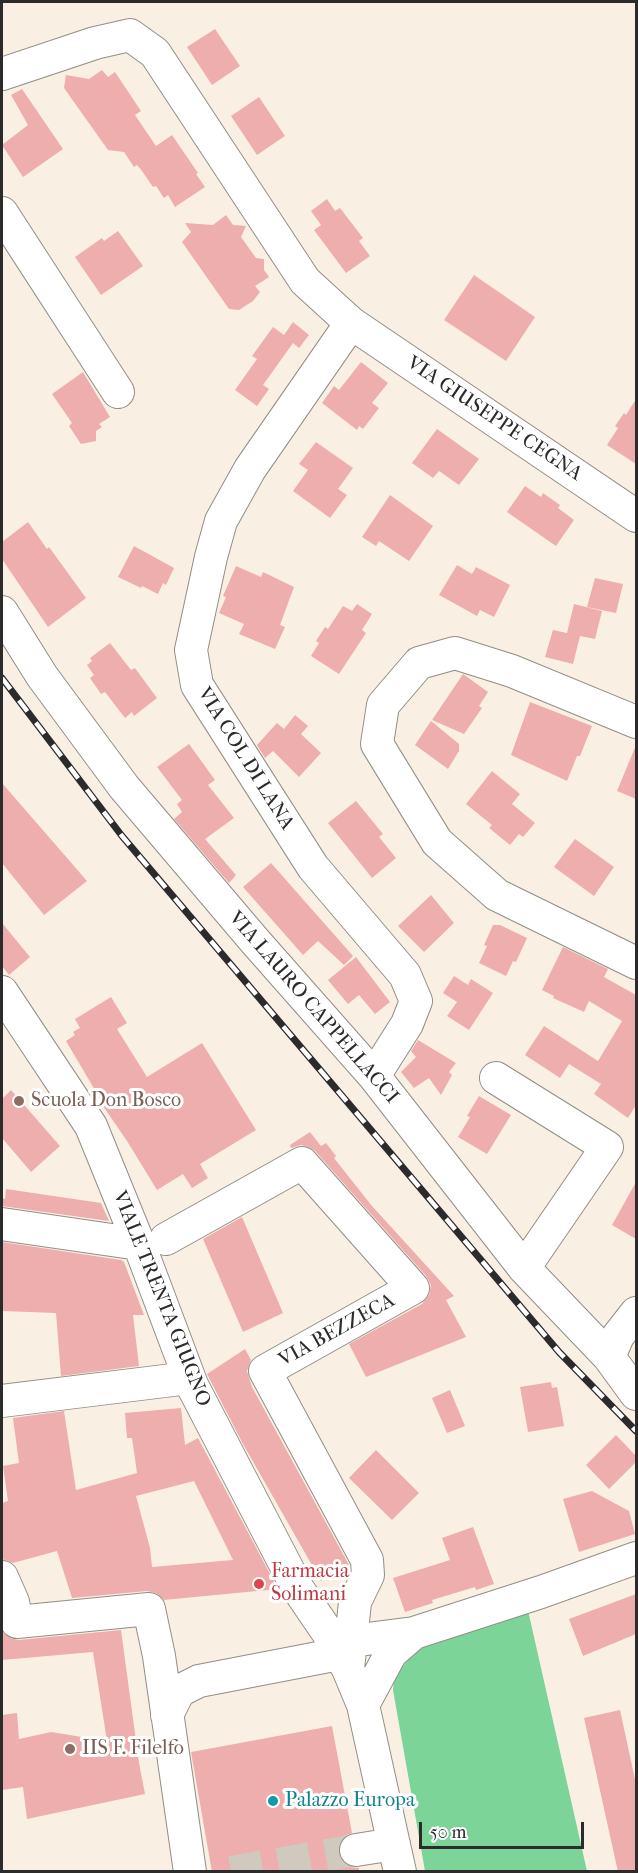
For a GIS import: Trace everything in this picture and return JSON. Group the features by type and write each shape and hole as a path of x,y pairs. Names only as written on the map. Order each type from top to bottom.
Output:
{"street":[{"name":"VIA GIUSEPPE CEGNA","path":"2,74 94,43 130,35 155,53 305,281 351,323 636,516"},
{"path":"2,213 118,392"},
{"name":"VIA COL DI LANA","path":"351,323 250,469 221,521 191,650 197,685 313,867 405,975 416,1000 407,1024 374,1076"},
{"name":"VIA LAURO CAPPELLACCI","path":"2,612 42,676 124,787 374,1076 524,1268 609,1357 636,1394"},
{"path":"636,722 512,671 455,653 419,663 383,705 377,744 437,842 497,895 636,963"},
{"name":"VIALE TRENTA GIUGNO","path":"2,992 91,1126 153,1241 189,1378 298,1589 342,1649 363,1705 397,1858"},
{"path":"496,1078 607,1147 524,1268"},
{"name":"VIA BEZZECA","path":"153,1241 302,1163 413,1288 265,1371 367,1560 368,1575 355,1602 342,1649"},
{"path":"2,1224 153,1241"},
{"path":"609,1357 618,1336 636,1313"},
{"path":"2,1401 189,1378"},
{"path":"167,1715 179,1691 199,1681 414,1633 541,1592 636,1558"},
{"path":"2,1577 13,1602 9,1623 149,1609 159,1656 190,1872"},
{"path":"363,1705 391,1653 414,1633"},
{"path":"356,1850 397,1858"}],"green space":[{"path":"527,1606 587,1871 425,1871 393,1690 394,1679 411,1655 424,1647"}],"building":[{"path":"215,29 240,66 212,85 187,47"},
{"path":"102,70 108,77 115,72 141,111 135,115 156,146 172,135 205,187 175,207 168,195 164,198 137,165 134,167 124,152 108,150 64,88 66,75 89,79"},
{"path":"22,89 63,149 23,177 2,145 28,125 11,95"},
{"path":"259,97 285,136 257,155 231,116"},
{"path":"327,199 335,211 340,208 363,238 359,241 370,256 346,273 314,230 321,225 311,211"},
{"path":"226,215 233,225 246,226 241,237 256,258 264,259 264,270 269,277 255,286 260,292 253,301 239,310 229,309 182,242 191,232 185,223 213,225"},
{"path":"118,231 143,266 101,295 75,257 102,238 104,241"},
{"path":"474,275 535,317 506,361 444,320"},
{"path":"293,322 309,335 299,348 293,343 263,385 269,389 257,406 235,390 257,359 252,356 273,327 284,335"},
{"path":"361,362 388,383 372,403 379,408 363,429 359,426 357,430 322,403 334,386 339,390"},
{"path":"83,372 110,417 99,424 102,427 96,431 96,441 81,444 69,426 72,423 52,394"},
{"path":"636,399 636,464 607,445 618,428 615,426 624,413 626,415"},
{"path":"437,429 479,459 459,485 439,471 433,478 412,463"},
{"path":"316,442 353,468 338,489 347,495 330,518 293,491 308,470 299,464"},
{"path":"525,486 541,497 543,493 560,505 558,508 574,520 556,546 507,512"},
{"path":"390,495 433,526 409,561 379,541 376,546 362,537"},
{"path":"28,522 86,598 48,627 2,559 2,542"},
{"path":"134,546 174,568 166,585 163,583 158,594 118,577"},
{"path":"457,565 472,574 476,567 510,585 494,617 480,610 477,616 439,595"},
{"path":"236,566 261,577 263,572 294,587 280,625 285,627 275,649 239,634 244,624 219,613 226,597 223,596"},
{"path":"595,578 623,584 616,613 587,607"},
{"path":"357,604 372,614 362,630 366,633 339,674 311,656 319,643 316,641 325,627 328,629 343,606 352,611"},
{"path":"574,604 602,611 595,639 580,636 573,664 545,657 553,630 567,633"},
{"path":"110,643 131,670 135,668 157,698 134,716 132,712 125,718 105,692 101,694 90,678 94,675 87,665 92,661 90,658"},
{"path":"463,674 488,692 479,706 482,708 464,734 432,720"},
{"path":"530,702 592,726 567,781 511,755"},
{"path":"295,715 308,726 301,734 321,753 299,777 273,751 265,758 257,745 277,723 284,729"},
{"path":"431,721 459,744 459,751 448,769 415,745"},
{"path":"189,744 215,780 208,785 234,818 205,839 236,875 229,883 174,819 182,812 177,804 182,800 157,767"},
{"path":"636,745 636,799 617,791"},
{"path":"492,771 520,794 512,804 535,823 523,837 519,834 510,845 489,828 492,825 466,804"},
{"path":"2,783 87,881 44,915 2,863"},
{"path":"356,801 383,834 379,837 396,858 372,878 328,823"},
{"path":"575,839 614,867 594,896 554,867"},
{"path":"271,863 353,956 344,965 318,941 303,955 243,887"},
{"path":"431,895 454,923 424,952 398,926"},
{"path":"2,923 30,957 9,975 2,966"},
{"path":"493,925 500,925 527,938 516,962 513,961 506,976 479,963"},
{"path":"563,947 608,969 604,977 636,995 636,1105 628,1118 594,1094 601,1084 569,1064 560,1078 525,1055 544,1026 598,1061 622,1021 589,1001 584,1012 553,998 554,996 542,990"},
{"path":"356,957 390,1002 375,1014 359,995 348,1004 328,980"},
{"path":"454,976 468,985 471,979 493,993 469,1030 447,1016 457,1002 443,993"},
{"path":"111,997 127,1023 117,1029 147,1077 202,1043 256,1130 200,1164 208,1178 192,1188 183,1174 157,1190 101,1103 66,1041 75,1035 73,1032 80,1028 75,1019"},
{"path":"418,1040 456,1063 449,1072 452,1075 441,1095 429,1078 414,1088 401,1072 416,1057 411,1051"},
{"path":"11,1090 60,1146 31,1172 2,1138 2,1099"},
{"path":"479,1096 511,1115 487,1154 458,1137"},
{"path":"310,1132 321,1146 326,1143 336,1156 334,1158 372,1206 454,1296 446,1300 466,1337 366,1377 349,1344 422,1304 429,1295 431,1285 426,1276 315,1151 301,1145 291,1148 290,1145"},
{"path":"636,1182 636,1239 612,1225"},
{"path":"6,1189 101,1203 109,1221 2,1206 2,1198 5,1199"},
{"path":"242,1217 283,1313 243,1332 203,1239"},
{"path":"2,1242 124,1262 144,1315 133,1315 139,1366 61,1376 56,1313 2,1311"},
{"path":"245,1349 251,1360 247,1371 252,1387 349,1565 321,1581 243,1444 207,1374"},
{"path":"551,1382 552,1388 557,1387 564,1426 528,1432 520,1387"},
{"path":"450,1390 465,1426 447,1433 432,1398"},
{"path":"181,1408 185,1445 198,1438 278,1589 164,1600 156,1593 147,1591 72,1598 57,1551 13,1563 2,1559 2,1503 8,1501 3,1466 19,1463 13,1418 64,1411 76,1490 137,1473 132,1438 127,1438 125,1413","holes":["194,1481 233,1560 152,1567 150,1548 136,1496"]},
{"path":"616,1435 636,1456 636,1462 609,1489 586,1465"},
{"path":"376,1450 419,1493 392,1520 349,1478"},
{"path":"592,1491 629,1511 635,1534 579,1552 563,1499"},
{"path":"473,1527 494,1584 476,1590 475,1587 432,1600 433,1603 405,1612 393,1578 450,1560 442,1538"},
{"path":"636,1594 636,1634 583,1656 569,1619"},
{"path":"121,1630 145,1794 27,1819 23,1787 2,1790 2,1715 17,1713 19,1739 51,1732 107,1741 93,1652 2,1660 2,1631 10,1638 19,1640"},
{"path":"620,1710 636,1784 636,1872 618,1872 584,1718"},
{"name":"Palazzo Europa","path":"332,1726 352,1833 344,1836 339,1843 338,1853 342,1862 350,1867 359,1868 359,1872 212,1872 191,1752"}],"tunnel":[{"path":"231,1872 356,1850"}],"railway":[{"path":"2,678 122,836 559,1352 636,1431"}],"place":[{"name":"Scuola Don Bosco","path":"19,1101"},
{"name":"Farmacia Solimani","path":"259,1584"},
{"name":"IIS F. Filelfo","path":"70,1749"},
{"name":"Palazzo Europa","path":"273,1801"}]}
